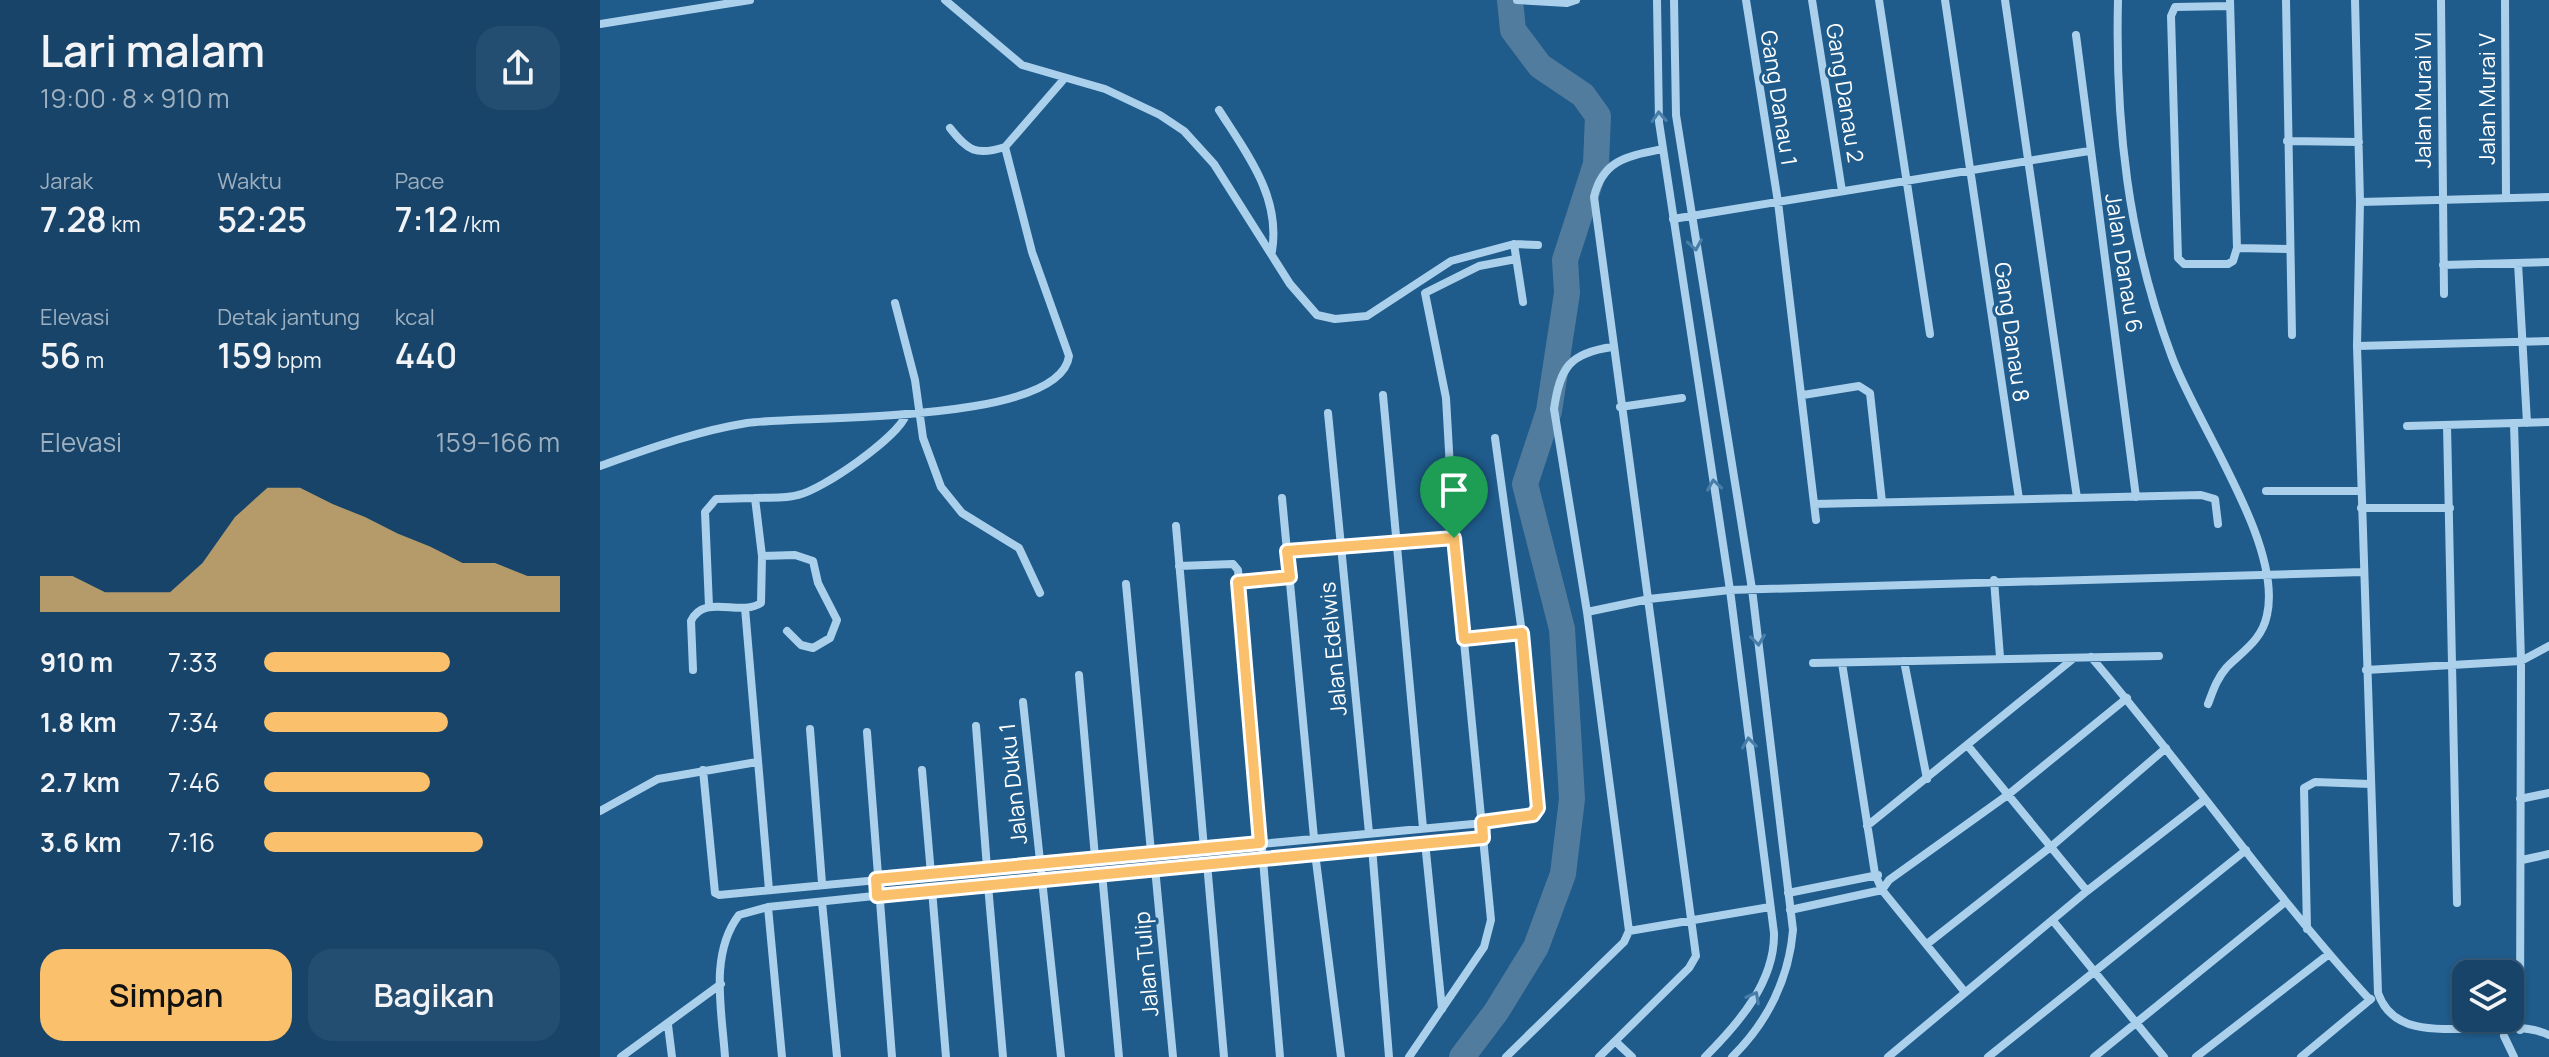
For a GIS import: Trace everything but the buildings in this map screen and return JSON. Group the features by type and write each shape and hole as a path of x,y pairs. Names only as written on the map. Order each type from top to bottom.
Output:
{"street":[{"path":"601,20 750,0"},
{"path":"945,0 1022,65 1105,89 1160,115 1184,131 1214,164 1311,310 1325,317 1347,319 1367,316 1451,261 1514,244 1538,245"},
{"path":"1517,0 1576,0"},
{"path":"1657,0 1659,122 1730,590 1774,933 1774,949 1766,974 1746,1012 1705,1057"},
{"path":"1674,0 1676,115 1752,589 1793,930 1791,953 1781,985 1760,1026 1732,1057"},
{"name":"Gang Danau 1","path":"1746,0 1778,202 1816,520"},
{"name":"Gang Danau 2","path":"1812,0 1842,191"},
{"path":"1879,0 1930,334"},
{"name":"Gang Danau 8","path":"1945,0 2019,499"},
{"path":"2005,0 2077,498"},
{"path":"2118,0 2116,86 2121,153 2145,268 2172,358 2248,510 2265,574 2268,614 2257,640 2220,676 2208,704"},
{"path":"2286,0 2288,249 2292,335"},
{"path":"2355,0 2360,202 2357,346 2366,670 2375,835 2378,993 2382,1017 2390,1028"},
{"name":"Jalan Murai VI","path":"2441,0 2444,294"},
{"name":"Jalan Murai V","path":"2505,0 2506,198"},
{"path":"2230,3 2237,248 2233,261 2228,264 2184,264 2178,258 2171,16 2175,7 2230,3"},
{"name":"Jalan Danau 6","path":"2076,35 2089,151 2116,323 2136,497"},
{"path":"950,128 967,149 976,154 1005,147 1064,79"},
{"path":"1219,110 1269,197 1275,220 1272,251"},
{"path":"2287,141 2359,142"},
{"path":"600,466 735,425 963,410 1041,387 1057,379 1068,366 1069,356 1032,252 1005,147"},
{"path":"1599,1057 1694,962 1697,946 1691,922 1649,599 1620,407 1594,197 1603,173 1615,161 1663,149"},
{"path":"1673,219 2089,151"},
{"path":"2360,202 2549,197"},
{"path":"1514,244 1523,302"},
{"path":"2237,248 2288,249"},
{"path":"1409,1057 1490,932 1454,538 1446,398 1425,293 1479,266 1516,259"},
{"path":"2443,265 2549,262"},
{"path":"2518,263 2527,423"},
{"path":"895,303 922,414 923,438 947,497 971,520 1014,543 1040,593"},
{"path":"2357,346 2549,341"},
{"path":"1506,1057 1624,942 1629,931 1587,612 1554,409 1561,379 1569,365 1584,351 1612,347"},
{"path":"1803,395 1859,386 1870,393 1882,502"},
{"path":"1383,395 1423,828"},
{"path":"1620,407 1682,398"},
{"name":"Jalan Edelwis","path":"1328,413 1369,833"},
{"path":"709,606 705,512 716,499 803,494 861,460 893,435 906,415"},
{"path":"2407,426 2549,422"},
{"path":"2514,423 2521,661 2521,960"},
{"path":"2447,425 2455,664 2457,903"},
{"path":"703,770 715,893 1526,819 1538,808 1522,633 1495,438"},
{"path":"2266,491 2360,491"},
{"path":"1814,504 2212,497 2217,505 2218,524"},
{"path":"693,670 691,621 700,609 709,606 745,608 761,603 762,556 755,498"},
{"path":"1282,498 1314,838"},
{"path":"2361,508 2450,508"},
{"path":"1176,526 1204,848"},
{"path":"1287,551 1454,538"},
{"path":"762,556 795,555 813,561 818,583 837,620 830,638 813,648 801,645 787,631"},
{"path":"1179,566 1233,564 1238,582 1280,1057"},
{"path":"1587,612 1649,599 1730,590 1994,580 2363,572"},
{"path":"1238,582 1290,577"},
{"path":"1994,580 2000,657"},
{"path":"1126,584 1151,852"},
{"path":"745,608 769,890"},
{"path":"1464,639 1522,633"},
{"path":"2366,670 2521,661 2549,646"},
{"path":"1813,663 2159,656"},
{"path":"2091,657 2127,698 2284,903 2370,1000"},
{"path":"1867,826 2074,658"},
{"path":"1904,661 1927,779"},
{"path":"1842,663 1875,874 1882,890 1964,991"},
{"path":"1079,675 1095,857"},
{"path":"1790,910 1882,890 1889,880 2009,794 2127,698"},
{"name":"Jalan Duku 1","path":"1023,702 1061,1057"},
{"path":"976,726 987,868"},
{"path":"810,729 822,883"},
{"path":"867,732 877,896 892,1057"},
{"path":"1968,746 2087,891"},
{"path":"1927,944 2051,846 2166,748"},
{"path":"600,811 658,779 757,762"},
{"path":"922,770 931,874"},
{"path":"2307,929 2304,788 2315,782 2370,784"},
{"path":"2520,799 2549,793"},
{"path":"1888,1057 1964,991 2054,922 2087,891 2203,801"},
{"path":"725,1057 720,960 731,925 739,915 768,907 932,890 1483,838"},
{"path":"1425,842 1442,1010"},
{"path":"1372,847 1389,1057"},
{"path":"1988,1057 2246,850"},
{"path":"1315,853 1341,1057"},
{"path":"2522,860 2549,854"},
{"path":"1207,863 1224,1057"},
{"name":"Jalan Tulip","path":"1155,868 1173,1057"},
{"path":"1102,873 1119,1057"},
{"path":"1788,893 1875,874 1889,880"},
{"path":"988,885 1003,1057"},
{"path":"932,890 946,1057"},
{"path":"822,902 837,1057"},
{"path":"2094,1057 2284,903"},
{"path":"768,907 782,1057"},
{"path":"1629,931 1770,907"},
{"path":"2054,922 2164,1057"},
{"path":"1774,933 1793,930"},
{"path":"2196,1057 2329,954"},
{"path":"621,1057 721,984"},
{"path":"2301,1057 2378,993"},
{"path":"668,1025 672,1057"},
{"path":"2524,1031 2549,1035"},
{"path":"2494,1039 2515,1032"},
{"path":"2504,1036 2514,1057"},
{"path":"1615,1041 1632,1057"}],"waterway":[{"path":"1462,1057 1496,1012 1536,947 1563,874 1572,799 1562,629 1525,484 1549,411 1567,293 1565,260 1596,164 1598,116 1583,95 1540,66 1513,30 1510,0"}],"route":[{"path":"1454,538 1464,639 1522,633 1538,808 1533,815 1526,819 1482,822 1483,838 877,896 876,879 1260,843 1238,582 1290,577 1287,551 1454,538"}]}
